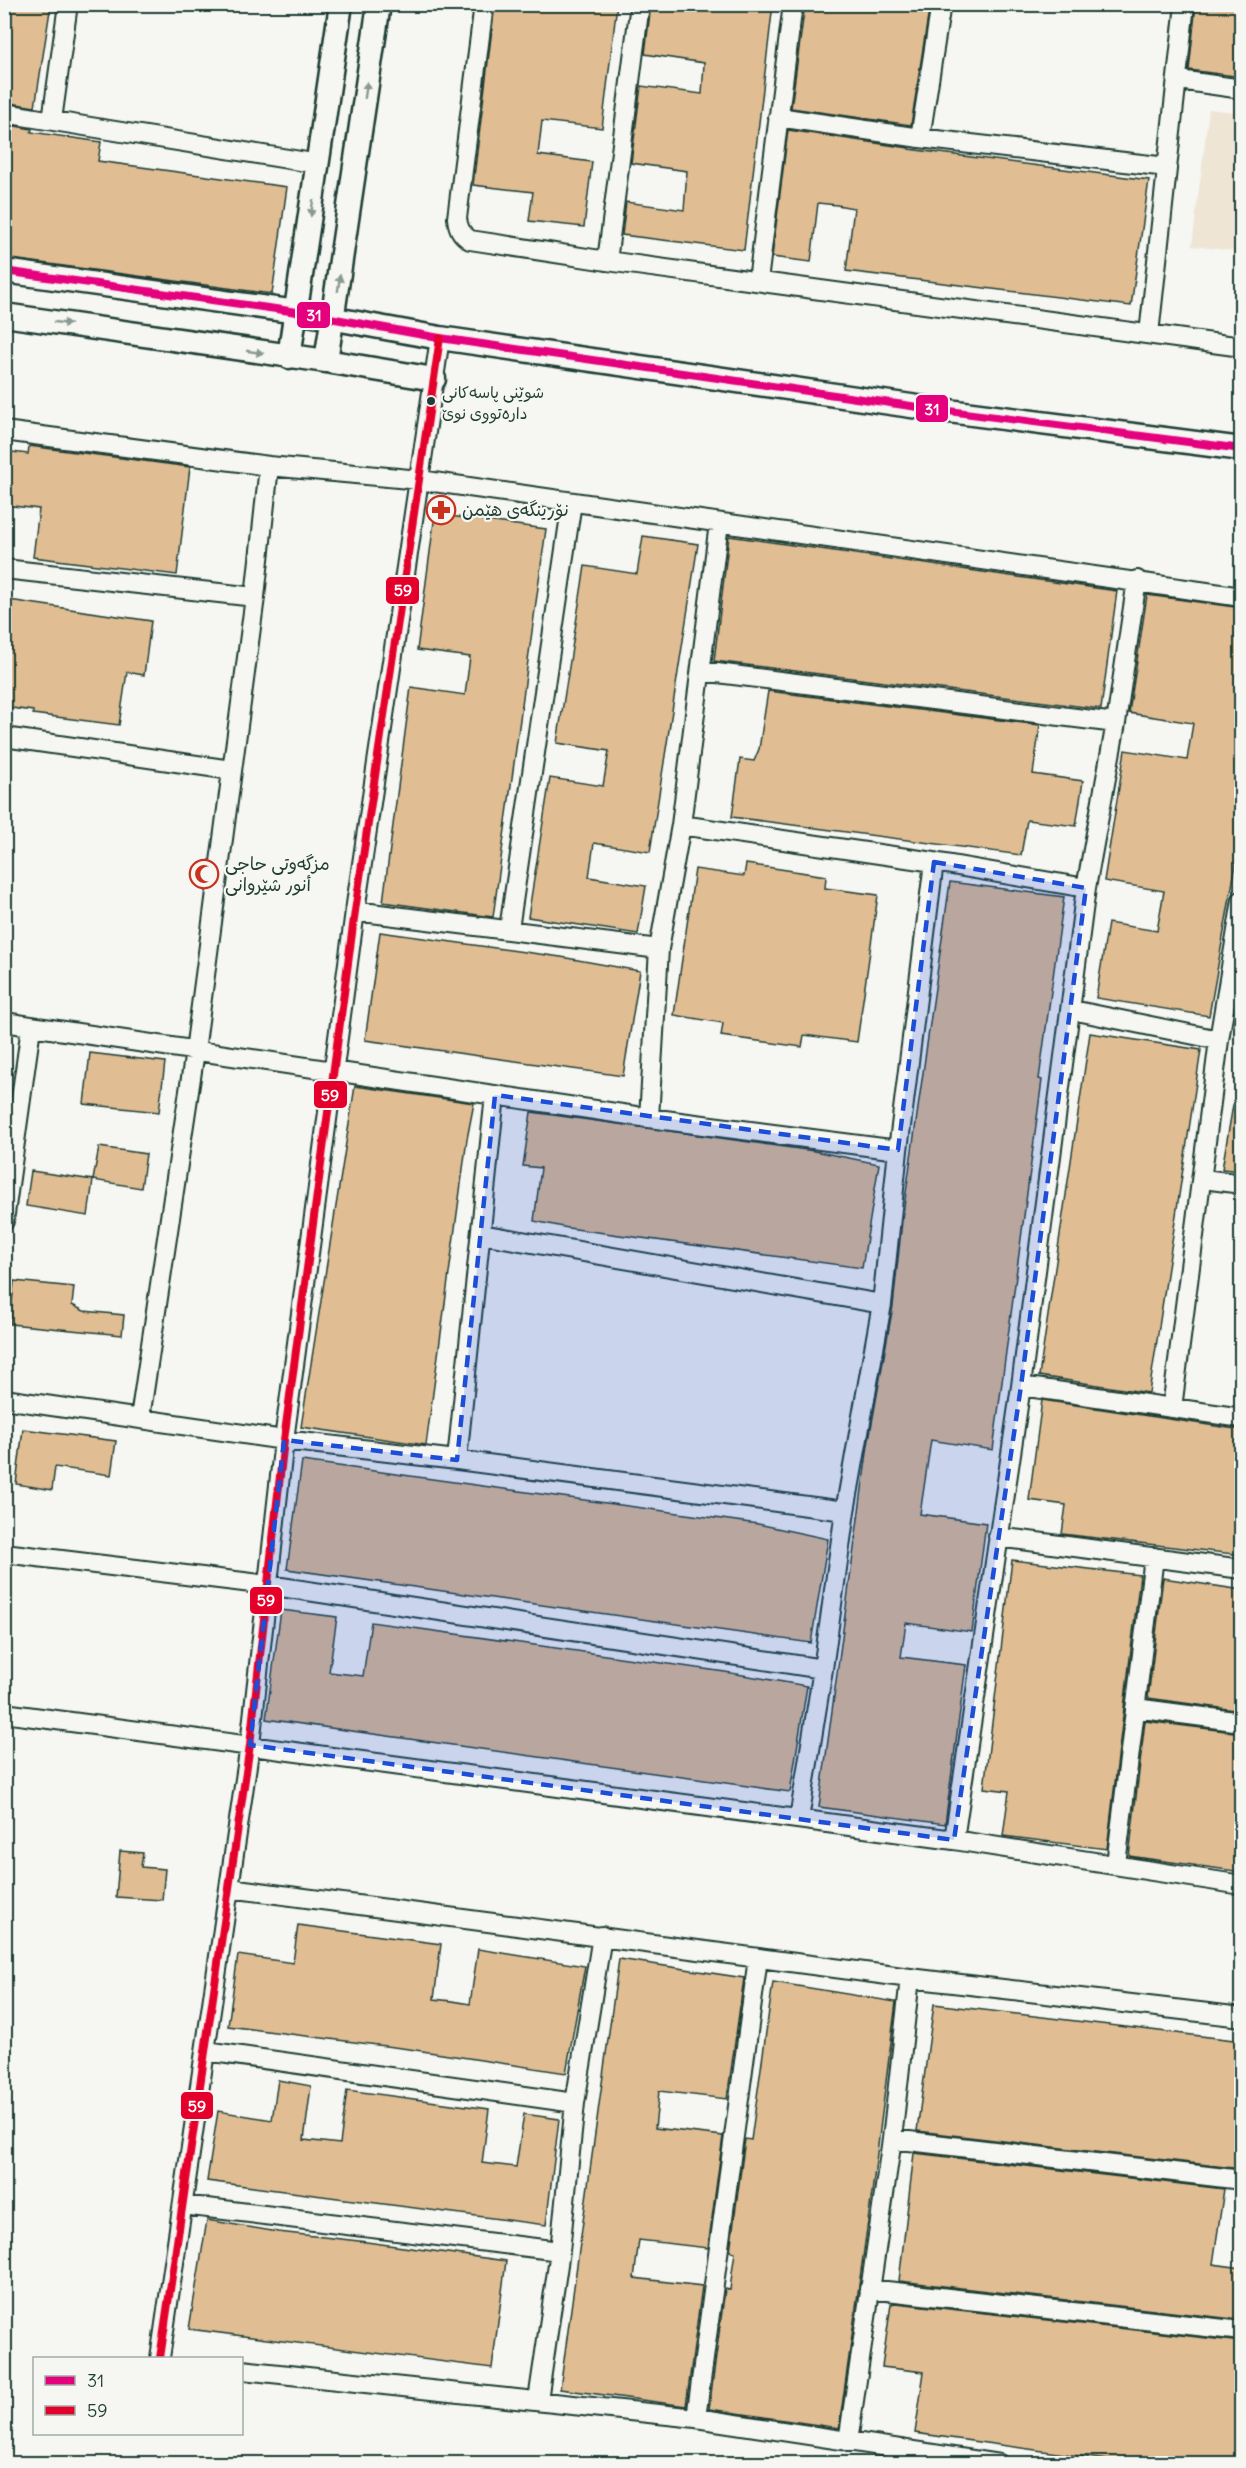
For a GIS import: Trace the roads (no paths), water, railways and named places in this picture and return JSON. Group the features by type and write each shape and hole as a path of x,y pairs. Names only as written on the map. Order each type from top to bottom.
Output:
{"street":[{"path":"52,120 68,4"},
{"path":"289,357 341,4"},
{"path":"326,361 379,4"},
{"path":"484,4 457,218 458,227 470,240 607,261 1242,347"},
{"path":"607,261 640,4"},
{"path":"758,281 793,4"},
{"path":"920,138 941,4"},
{"path":"1149,334 1179,80 1185,4"},
{"path":"1179,80 1242,89"},
{"path":"4,113 319,164"},
{"path":"778,117 920,138 1167,167"},
{"path":"4,271 297,312 440,338 918,408 1242,449"},
{"path":"4,315 326,361 434,379"},
{"path":"160,2357 250,1745 284,1440 355,911 440,338"},
{"path":"4,431 269,466 420,480 1137,580 1242,597"},
{"path":"140,1418 195,1051 255,597 269,466"},
{"path":"509,929 572,502"},
{"path":"649,1118 658,949 681,825 719,523"},
{"path":"4,569 255,597"},
{"path":"954,1840 1021,1386 1072,1010 1086,888 1116,723 1137,580"},
{"path":"701,671 1116,723"},
{"path":"4,737 231,770"},
{"path":"681,825 934,862 1086,888"},
{"path":"799,1819 845,1511 882,1304 898,1150 934,862"},
{"path":"1172,1408 1219,1040 1242,900"},
{"path":"355,911 658,949"},
{"path":"1072,1010 1219,1040"},
{"path":"4,1022 649,1118 898,1150"},
{"path":"4,1221 31,1027"},
{"path":"457,1460 495,1095"},
{"path":"1203,1179 1242,1184"},
{"path":"481,1234 882,1304"},
{"path":"1021,1386 1242,1418"},
{"path":"4,1399 284,1440 457,1460 845,1511"},
{"path":"998,1538 1242,1569"},
{"path":"4,1553 268,1585 823,1669"},
{"path":"1116,1864 1154,1557"},
{"path":"1135,1708 1242,1722"},
{"path":"4,1713 954,1840 1242,1885"},
{"path":"230,1888 909,1978 1242,2017"},
{"path":"538,2400 560,2251 575,2103 602,1936"},
{"path":"696,2418 758,1958"},
{"path":"848,2442 892,2139 909,1978"},
{"path":"206,2051 575,2103"},
{"path":"892,2139 1242,2180"},
{"path":"183,2205 560,2251"},
{"path":"869,2289 1242,2331"},
{"path":"243,2370 696,2418 999,2463"}],"place":[{"name":"شوێنی پاسەکانی دارەتووی نوێ","path":"431,401"},
{"name":"نۆرینگه‌ی هێمن","path":"441,510"},
{"name":"مزگەوتی حاجی أنور شێروانی","path":"204,874"}]}
